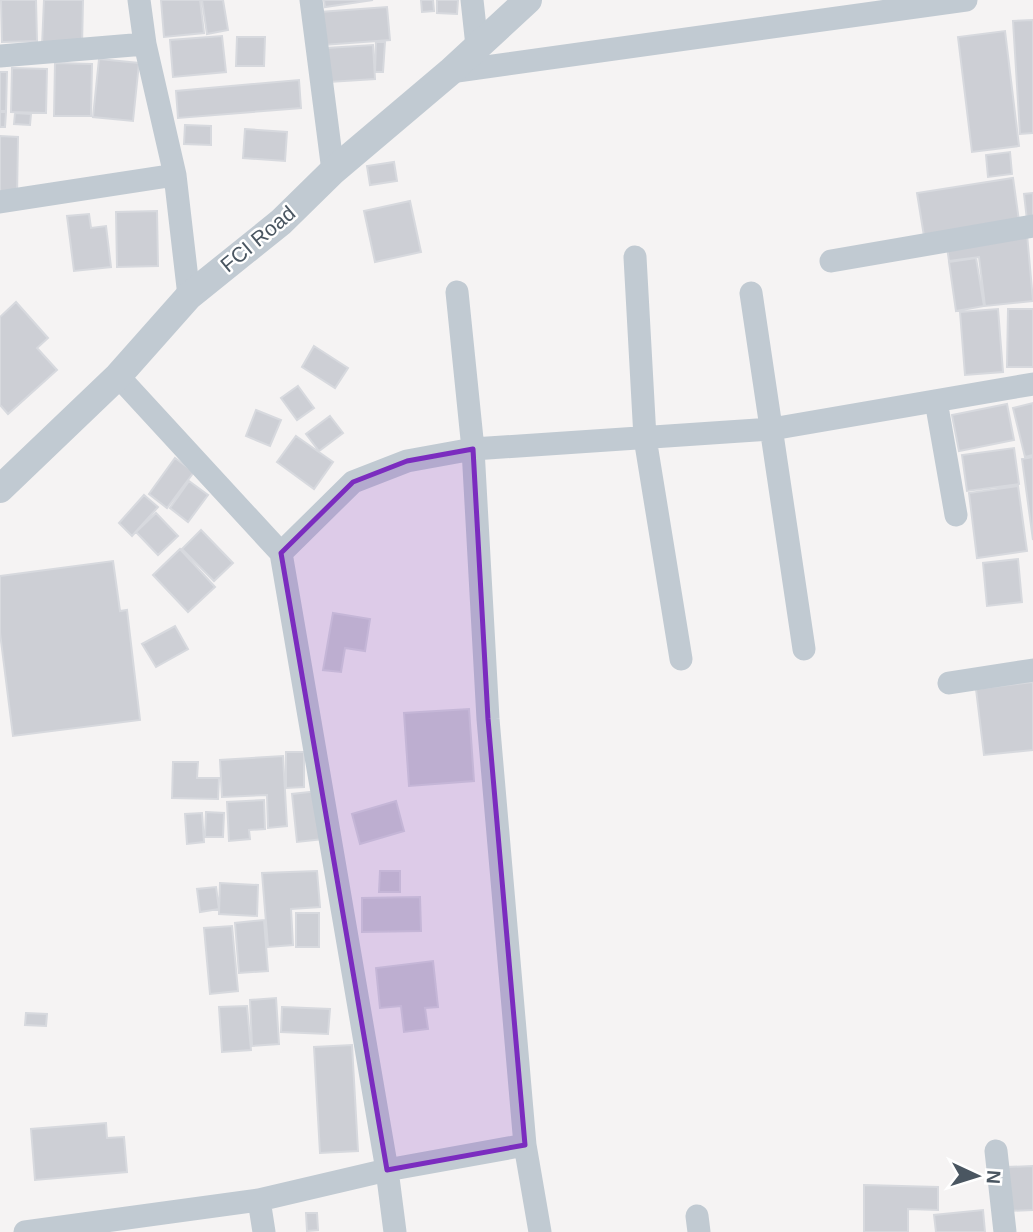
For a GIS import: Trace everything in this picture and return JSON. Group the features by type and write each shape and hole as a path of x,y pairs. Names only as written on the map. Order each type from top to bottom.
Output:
{"street":[{"path":"139,0 145,44 175,175 190,296"},
{"path":"311,0 333,171"},
{"path":"472,0 477,46"},
{"name":"FCI Road","path":"0,488 118,376 190,296 281,222 333,171 450,72 528,0"},
{"path":"450,72 966,0"},
{"path":"0,56 145,44"},
{"path":"0,202 175,175"},
{"path":"831,261 1033,226"},
{"path":"635,257 645,438 681,659"},
{"path":"457,292 473,449 488,719 525,1145 540,1232"},
{"path":"751,293 804,649"},
{"path":"118,376 281,553 387,1170 395,1232"},
{"path":"281,553 353,482 407,461 473,449 772,429 1033,384"},
{"path":"936,401 956,515"},
{"path":"949,683 1033,670"},
{"path":"25,1232 259,1200 387,1170 525,1145"},
{"path":"996,1151 1005,1232"},
{"path":"259,1200 264,1232"}],"highlighted area":[{"path":"473,449 488,719 525,1145 387,1170 281,553 353,482 407,461"}],"building":[{"path":"1,0 36,0 37,41 2,42"},
{"path":"44,0 83,0 82,47 42,46"},
{"path":"161,0 200,0 204,33 164,37"},
{"path":"202,0 223,0 228,30 207,34"},
{"path":"324,0 373,0 325,7"},
{"path":"421,0 433,0 434,11 422,12"},
{"path":"437,0 458,0 457,14 437,13"},
{"path":"387,7 390,40 323,45 320,12"},
{"path":"1033,20 1033,133 1020,134 1013,21"},
{"path":"1005,31 1019,146 972,152 958,37"},
{"path":"222,36 226,72 173,77 170,40"},
{"path":"237,37 265,37 264,66 236,66"},
{"path":"376,42 385,42 383,72 375,72"},
{"path":"373,45 375,79 329,82 327,48"},
{"path":"99,59 139,63 133,121 93,117"},
{"path":"55,63 92,64 91,116 54,116"},
{"path":"12,68 47,69 46,113 11,112"},
{"path":"0,72 7,72 6,111 0,111"},
{"path":"299,80 301,108 178,118 176,91"},
{"path":"0,112 6,112 5,127 0,127"},
{"path":"15,113 31,114 30,125 14,124"},
{"path":"185,125 211,126 211,145 184,144"},
{"path":"245,129 287,132 285,161 243,158"},
{"path":"0,136 18,137 17,197 0,197"},
{"path":"1010,152 1012,174 988,177 986,155"},
{"path":"394,162 397,181 370,185 367,166"},
{"path":"1013,178 1019,221 924,236 917,193"},
{"path":"1033,193 1033,219 1027,220 1024,194"},
{"path":"410,201 421,252 375,262 364,211"},
{"path":"157,211 158,266 117,267 116,212"},
{"path":"89,214 91,228 106,226 111,267 74,271 67,216"},
{"path":"1027,234 1033,301 985,306 979,257 949,261 947,247"},
{"path":"976,258 984,306 956,311 949,262"},
{"path":"16,302 48,338 37,348 57,370 8,414 0,405 0,317"},
{"path":"998,309 1003,372 965,375 960,312"},
{"path":"1008,309 1033,309 1033,367 1007,367"},
{"path":"314,346 348,368 335,388 302,367"},
{"path":"298,386 314,408 297,420 281,398"},
{"path":"1033,403 1033,455 1025,457 1013,408"},
{"path":"1007,404 1014,440 959,451 952,415"},
{"path":"256,410 281,420 270,446 246,436"},
{"path":"330,416 343,433 319,451 306,434"},
{"path":"296,436 333,462 314,489 277,462"},
{"path":"1014,448 1019,484 967,491 962,455"},
{"path":"1033,457 1033,540 1022,459"},
{"path":"175,458 194,472 167,508 149,494"},
{"path":"189,481 208,495 188,522 170,508"},
{"path":"1018,486 1027,551 977,558 969,493"},
{"path":"144,495 158,507 132,536 119,523"},
{"path":"156,513 178,536 158,555 136,532"},
{"path":"201,530 233,563 214,581 182,549"},
{"path":"180,549 215,587 188,612 153,575"},
{"path":"1018,559 1022,602 987,606 983,563"},
{"path":"113,561 120,611 127,610 140,720 13,736 0,633 0,576"},
{"path":"333,613 370,619 365,651 345,648 341,672 323,670"},
{"path":"175,626 188,649 156,667 142,644"},
{"path":"1033,682 1033,750 984,755 976,689"},
{"path":"469,709 474,781 409,786 404,713"},
{"path":"286,752 304,752 304,787 286,788"},
{"path":"283,756 287,826 268,828 267,795 222,797 220,760"},
{"path":"173,762 198,762 197,778 219,778 218,799 172,798"},
{"path":"318,791 323,839 297,842 292,794"},
{"path":"264,800 265,829 249,830 250,839 229,841 227,802"},
{"path":"396,801 404,831 360,844 352,814"},
{"path":"206,812 224,813 223,837 205,837"},
{"path":"202,813 204,842 187,844 185,814"},
{"path":"317,871 320,907 291,909 293,945 268,947 262,873"},
{"path":"380,871 400,871 400,892 379,892"},
{"path":"220,883 258,885 257,916 219,914"},
{"path":"216,887 219,909 200,912 197,889"},
{"path":"420,897 421,931 362,932 362,898"},
{"path":"296,913 319,913 319,947 296,947"},
{"path":"264,920 268,971 239,973 235,923"},
{"path":"232,926 238,991 210,994 204,928"},
{"path":"433,961 438,1007 425,1008 428,1029 404,1032 401,1006 380,1008 376,968"},
{"path":"276,998 279,1044 252,1046 250,1000"},
{"path":"247,1006 251,1050 222,1052 219,1007"},
{"path":"282,1007 330,1009 328,1034 281,1032"},
{"path":"26,1013 47,1014 46,1026 25,1025"},
{"path":"352,1045 358,1151 320,1153 314,1047"},
{"path":"106,1123 107,1138 124,1137 127,1172 35,1180 31,1129"},
{"path":"1033,1166 1033,1210 1008,1211 1007,1167"},
{"path":"864,1185 938,1187 938,1210 908,1209 908,1232 864,1232"},
{"path":"983,1210 985,1232 936,1232 934,1215"},
{"path":"306,1213 317,1213 318,1230 307,1231"}]}
